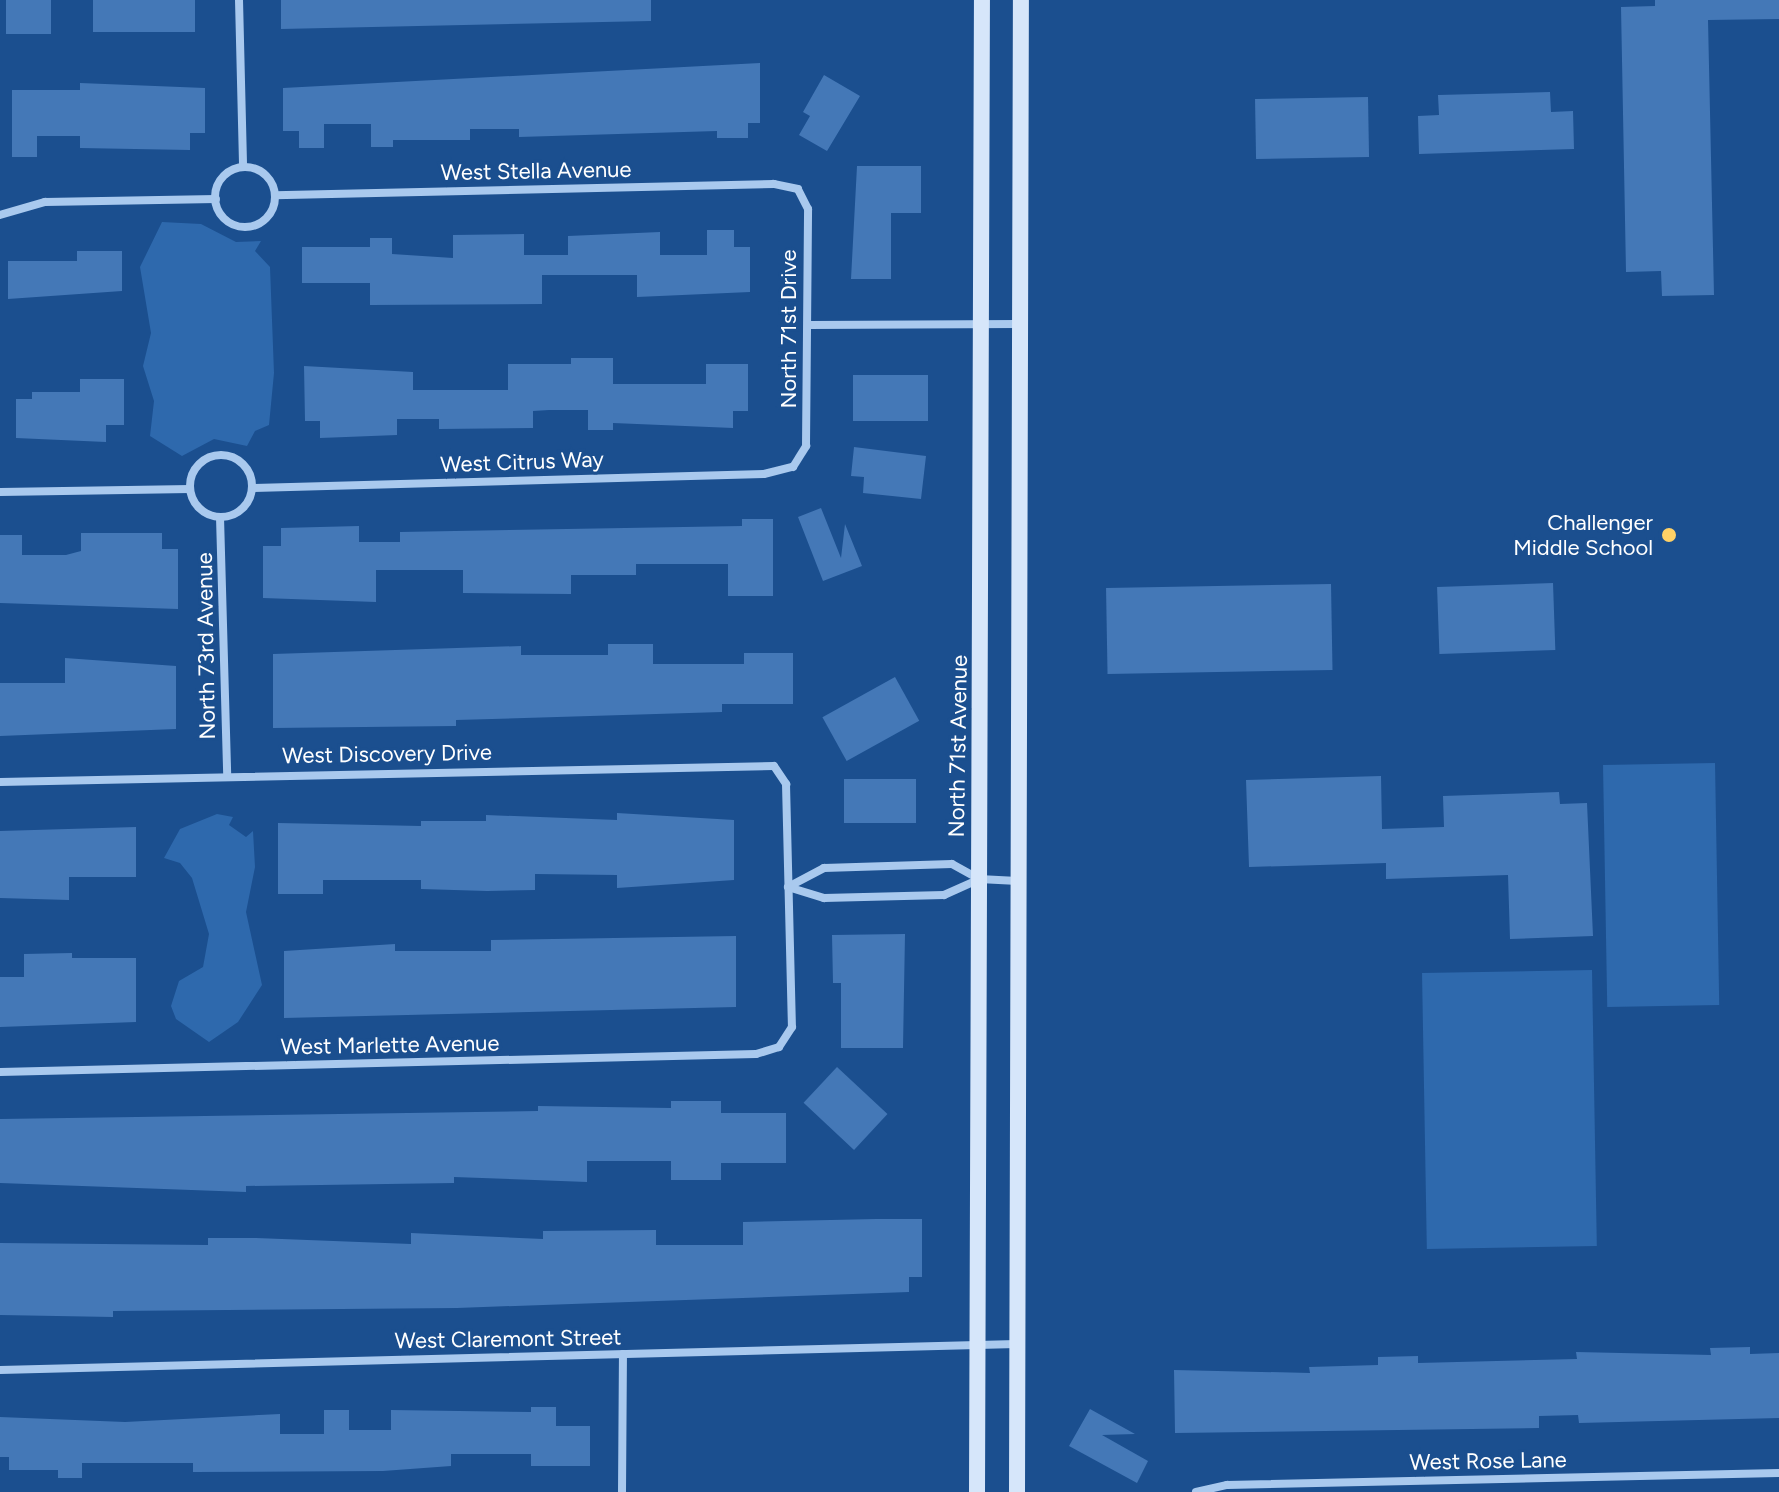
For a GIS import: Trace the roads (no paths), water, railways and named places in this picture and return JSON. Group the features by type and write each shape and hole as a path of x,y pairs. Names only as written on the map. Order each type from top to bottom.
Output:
{"street":[{"path":"239,0 243,167"},
{"name":"North 71st Avenue","path":"977,1492 982,0"},
{"path":"1017,1492 1021,0"},
{"path":"243,167 268,177 275,195 270,214 242,226 224,217 216,199 226,174 243,167"},
{"name":"West Stella Avenue","path":"275,195 774,184 798,189"},
{"name":"North 71st Drive","path":"793,467 806,446 809,325 808,209 798,189"},
{"path":"0,215 45,202 216,199"},
{"path":"809,325 1019,324"},
{"path":"225,455 241,463 252,488 239,511 220,517 197,506 190,489 199,464 225,455"},
{"name":"West Citrus Way","path":"252,488 764,474 793,467"},
{"path":"0,492 190,489"},
{"name":"North 73rd Avenue","path":"220,517 227,775"},
{"name":"West Discovery Drive","path":"0,782 774,766 786,784 788,887"},
{"path":"788,887 838,868 952,864 979,879 1019,881"},
{"path":"788,887 824,898 944,895 979,879"},
{"name":"West Marlette Avenue","path":"0,1072 756,1054 779,1047 792,1027 788,887"},
{"name":"West Claremont Street","path":"0,1370 1018,1344"},
{"path":"622,1492 623,1354"},
{"name":"West Rose Lane","path":"1197,1490 1779,1473"}],"place":[{"name":"Challenger Middle School","path":"1669,535"}]}
